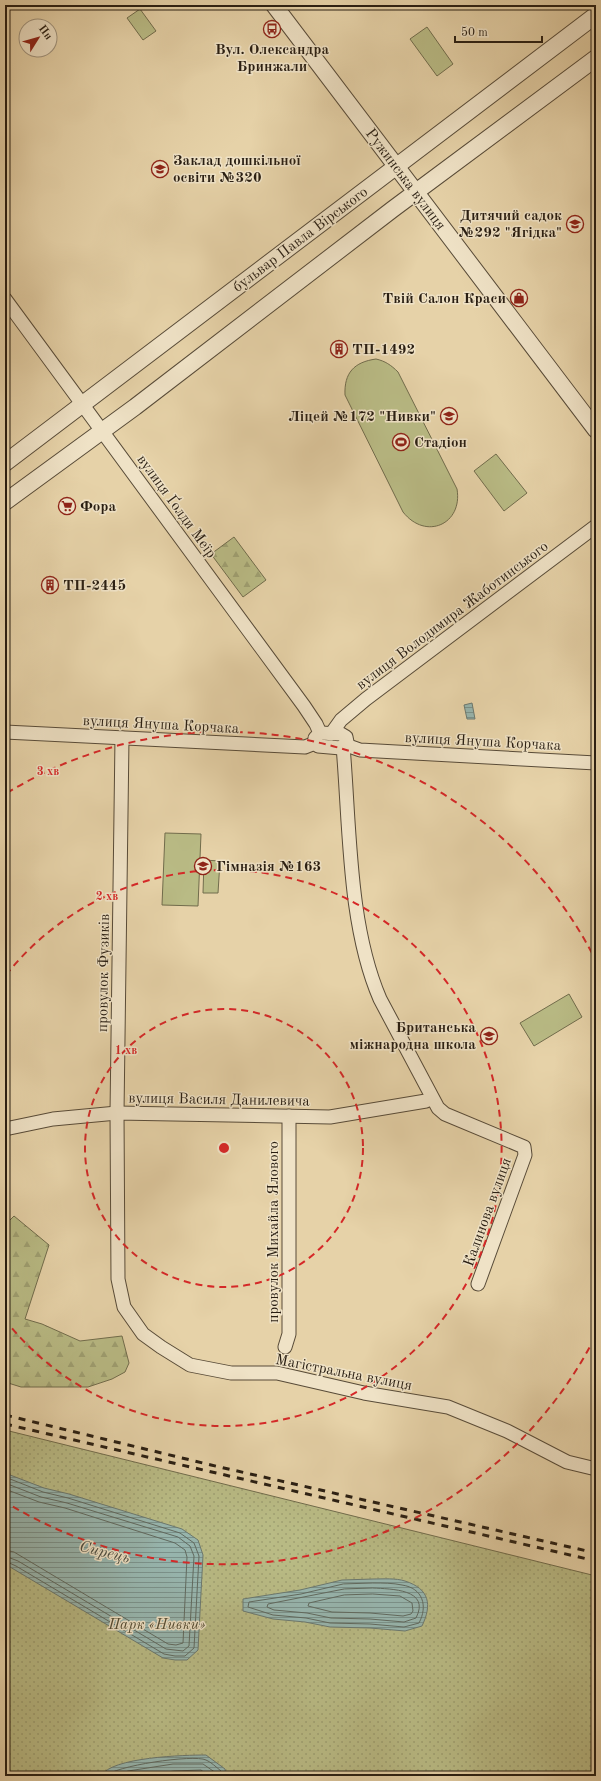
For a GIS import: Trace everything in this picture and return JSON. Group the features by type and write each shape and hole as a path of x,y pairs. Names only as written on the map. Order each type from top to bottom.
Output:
{"street":[{"name":"Ружинська вулиця","path":"274,5 596,430"},
{"name":"бульвар Павла Вірського","path":"5,462 596,15"},
{"path":"5,502 135,407 416,192 596,58"},
{"name":"вулиця Ґолди Меїр","path":"5,299 304,706 322,737"},
{"name":"вулиця Володимира Жаботинського","path":"322,737 366,699 596,526"},
{"name":"вулиця Януша Корчака","path":"5,732 305,747 322,737"},
{"path":"344,746 320,747 322,737 344,735 347,739 344,746 353,886 372,982 385,1010 432,1098"},
{"name":"провулок Фузиків","path":"117,1113 122,738"},
{"name":"вулиця Януша Корчака","path":"344,746 360,750 596,763"},
{"name":"вулиця Василя Данилевича","path":"5,1129 53,1119 117,1113 330,1117 426,1101 432,1098"},
{"name":"Калинова вулиця","path":"432,1098 438,1108 445,1114 524,1147 525,1150 525,1155 478,1284"},
{"name":"Магістральна вулиця","path":"117,1113 118,1279 124,1307 143,1334 190,1365 231,1373 277,1373 371,1395 448,1407 507,1430 567,1462 596,1469"},
{"name":"провулок Михайла Ялового","path":"285,1347 289,1334 289,1116"}],"green space":[{"path":"140,9 156,31 143,40 127,18"},
{"path":"427,27 453,64 437,76 410,39"},
{"name":"Стадіон","path":"376,359 388,364 398,372 457,489 457,501 454,511 449,519 441,524 432,527 422,526 412,521 403,512 345,395 346,381 352,370 362,363"},
{"path":"496,454 527,493 504,511 474,471"},
{"path":"234,537 266,580 243,597 211,554"},
{"path":"165,833 201,834 198,906 162,905"},
{"path":"204,860 220,861 218,893 203,893"},
{"path":"569,994 582,1017 534,1046 520,1023"},
{"path":"14,1216 49,1245 25,1319 42,1324 80,1341 122,1336 129,1363 125,1372 112,1379 88,1387 21,1387 5,1382 5,1225"},
{"name":"Парк «Нивки»","path":"5,1430 596,1576 596,1776 5,1776"}],"water":[{"path":"472,703 475,719 467,719 464,705"},
{"name":"Сирець","path":"5,1473 44,1488 69,1494 182,1529 198,1540 203,1555 198,1650 187,1660 163,1658 5,1564"},
{"path":"342,1580 401,1580 413,1584 420,1588 424,1593 428,1605 422,1626 405,1631 330,1627 305,1622 273,1619 243,1611 243,1599 300,1590"},
{"path":"206,1755 225,1769 226,1776 101,1776 108,1770 133,1761 149,1758"}],"railway":[{"path":"5,1415 211,1465 596,1553"},
{"path":"5,1424 596,1561"}],"place":[{"name":"Вул. Олександра Бринжали","path":"272,29"},
{"name":"Заклад дошкільної освіти №320","path":"160,169"},
{"name":"Дитячий садок №292 \"Ягідка\"","path":"575,224"},
{"name":"Твій Салон Краси","path":"519,298"},
{"name":"ТП-1492","path":"339,349"},
{"name":"Ліцей №172 \"Нивки\"","path":"449,416"},
{"name":"Стадіон","path":"401,442"},
{"name":"Фора","path":"67,506"},
{"name":"ТП-2445","path":"50,585"},
{"name":"Гімназія №163","path":"203,866"},
{"name":"Британська міжнародна школа","path":"489,1036"}]}
